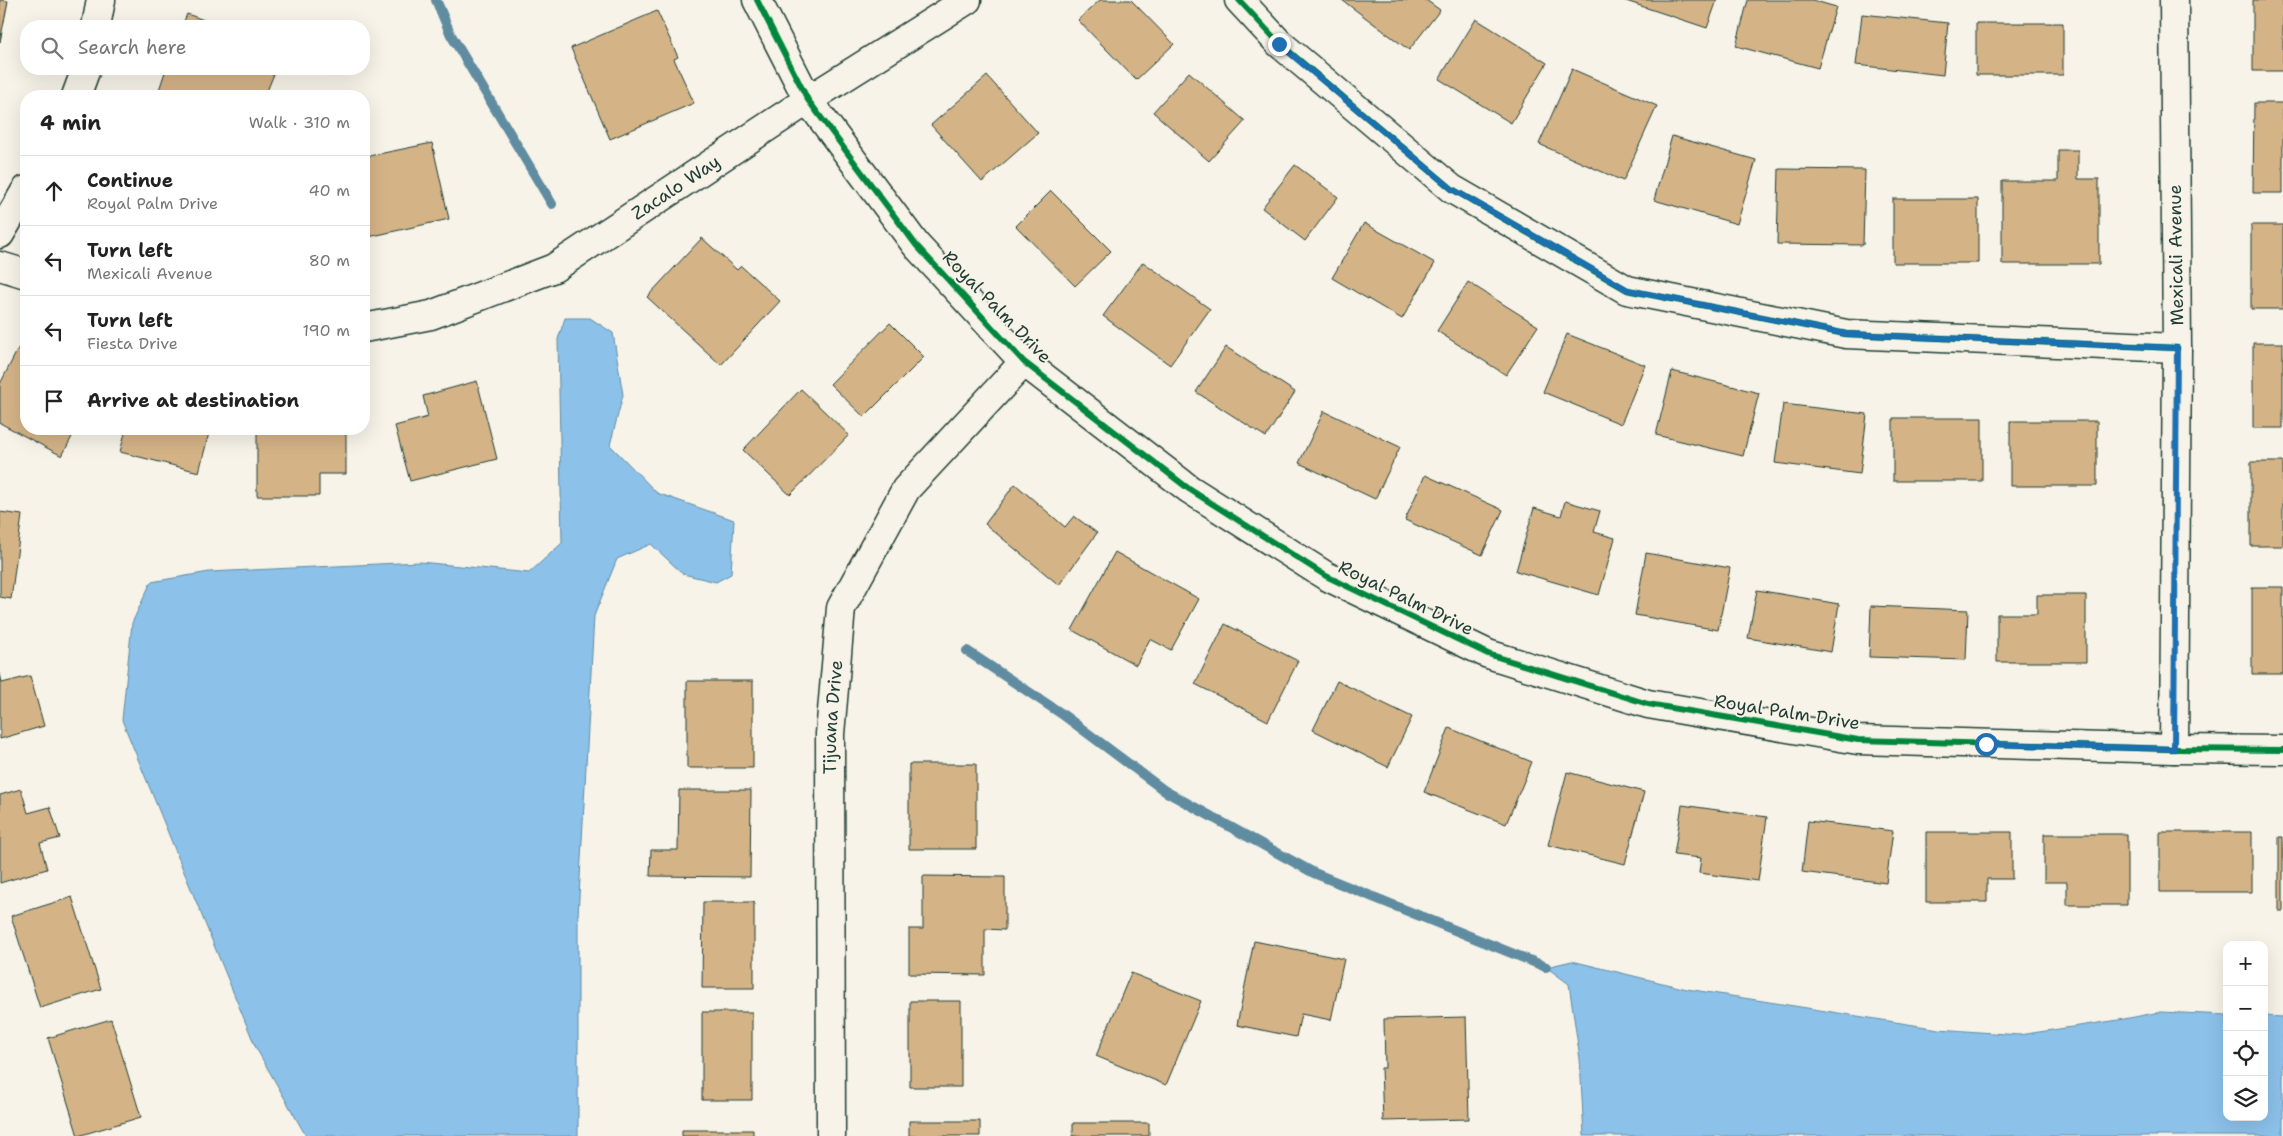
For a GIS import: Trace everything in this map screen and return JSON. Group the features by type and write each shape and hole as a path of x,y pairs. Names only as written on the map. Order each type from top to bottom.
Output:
{"street":[{"path":"97,20 101,0"},
{"name":"Royal Palm Drive","path":"757,0 808,100 916,245 1024,362 1189,489 1326,576 1488,654 1648,704 1858,740 2174,749 2283,750"},
{"name":"Zacalo Way","path":"370,327 431,314 554,268 808,100 966,0"},
{"path":"1239,0 1279,44 1452,189 1628,290 1846,334 2177,348"},
{"name":"Mexicali Avenue","path":"2174,0 2177,348 2174,749"},
{"path":"78,90 84,75"},
{"path":"0,234 20,200"},
{"path":"0,266 20,272"},
{"name":"Tijuana Drive","path":"831,1136 830,734 840,608 906,489 1024,362"}],"water":[{"path":"565,318 590,318 613,333 623,395 610,445 657,493 734,520 731,574 716,582 683,574 651,544 617,559 594,616 578,916 578,1136 306,1136 256,1048 122,720 132,623 151,582 209,572 420,562 529,573 562,543 558,339"},
{"path":"1572,961 1687,989 1939,1029 2019,1035 2160,1012 2223,1015 2223,1121 2268,1121 2268,1016 2283,1017 2283,1136 1584,1136 1580,1059 1569,984 1546,967"}],"building":[{"path":"0,0 8,1 0,42"},
{"path":"1100,0 1131,0 1174,44 1136,80 1078,20"},
{"path":"1342,0 1426,0 1440,10 1409,50"},
{"path":"1623,0 1717,0 1707,28"},
{"path":"1748,0 1812,0 1836,7 1818,68 1736,46"},
{"path":"2253,0 2283,0 2283,71 2253,71"},
{"path":"657,11 678,57 674,59 694,103 610,139 571,48"},
{"path":"187,14 204,20 184,20"},
{"path":"1862,14 1948,23 1943,75 1856,65"},
{"path":"1476,19 1547,63 1511,123 1439,79"},
{"path":"1976,23 2063,23 2063,75 1976,75"},
{"path":"1572,69 1657,106 1623,181 1539,144"},
{"path":"1189,72 1245,121 1209,161 1153,112"},
{"path":"164,75 274,75 267,90 159,90"},
{"path":"987,76 1038,133 982,182 931,125"},
{"path":"2254,103 2283,103 2283,193 2253,193"},
{"path":"1672,136 1756,160 1737,224 1654,200"},
{"path":"432,143 449,219 370,237 370,156"},
{"path":"2058,150 2078,150 2078,179 2099,179 2099,264 2002,264 2002,181 2058,181"},
{"path":"1295,165 1338,197 1305,241 1262,208"},
{"path":"1779,169 1865,170 1863,245 1777,244"},
{"path":"1051,191 1111,251 1075,286 1016,226"},
{"path":"1893,199 1978,199 1978,263 1893,263"},
{"path":"1364,223 1435,263 1402,319 1332,278"},
{"path":"2251,225 2283,225 2283,309 2251,309"},
{"path":"702,238 737,270 741,266 780,301 721,365 647,297"},
{"path":"1143,262 1210,309 1170,365 1103,316"},
{"path":"1468,282 1538,326 1506,375 1437,331"},
{"path":"890,323 924,357 864,417 830,384"},
{"path":"1567,334 1645,365 1621,424 1543,392"},
{"path":"2253,343 2283,343 2283,428 2253,428"},
{"path":"19,347 20,434 0,423 0,384"},
{"path":"1226,347 1295,392 1266,437 1196,392"},
{"path":"1672,371 1759,393 1743,456 1656,435"},
{"path":"477,381 497,459 410,481 395,426 428,417 423,396"},
{"path":"801,389 849,435 790,495 743,450"},
{"path":"1783,404 1867,414 1860,474 1775,463"},
{"path":"1324,411 1400,447 1375,499 1299,463"},
{"path":"1893,418 1982,418 1982,481 1893,481"},
{"path":"2010,421 2097,421 2097,486 2010,486"},
{"path":"23,435 73,435 62,456"},
{"path":"124,435 208,435 199,472 120,452"},
{"path":"257,435 346,435 346,474 319,474 319,496 257,496"},
{"path":"2251,462 2283,462 2283,546 2251,546"},
{"path":"1425,475 1503,510 1482,555 1405,520"},
{"path":"1015,484 1065,527 1074,516 1097,533 1059,585 985,524"},
{"path":"1565,501 1600,511 1594,532 1615,538 1599,595 1516,571 1534,508 1561,516"},
{"path":"0,512 22,515 11,599 0,597"},
{"path":"1115,552 1199,599 1171,650 1150,639 1136,665 1072,630"},
{"path":"1646,553 1730,568 1718,630 1635,615"},
{"path":"2252,587 2283,587 2283,674 2252,674"},
{"path":"1757,590 1839,604 1831,652 1748,638"},
{"path":"2037,595 2086,595 2086,662 1997,662 1997,614 2037,614"},
{"path":"1871,606 1968,610 1966,660 1869,657"},
{"path":"1225,624 1298,661 1268,721 1195,684"},
{"path":"0,673 2,683 30,676 44,726 0,739"},
{"path":"687,681 753,681 753,768 687,768"},
{"path":"1337,681 1412,717 1388,767 1313,730"},
{"path":"1449,728 1532,762 1506,824 1424,792"},
{"path":"909,764 976,764 976,849 909,849"},
{"path":"1567,772 1644,792 1625,864 1548,845"},
{"path":"21,789 28,813 50,807 60,838 40,843 47,869 0,883 0,795"},
{"path":"679,790 751,790 750,877 650,876 651,850 678,850"},
{"path":"1682,805 1767,817 1758,881 1699,873 1701,858 1674,855"},
{"path":"1808,821 1893,831 1886,883 1802,872"},
{"path":"1926,832 2012,832 2012,879 1987,879 1987,902 1926,902"},
{"path":"2160,832 2252,832 2252,892 2160,892"},
{"path":"2044,834 2127,834 2127,905 2067,905 2067,882 2044,882"},
{"path":"2279,837 2283,837 2283,911 2279,911"},
{"path":"923,876 1005,877 1005,930 985,929 985,975 909,974 909,929 923,929"},
{"path":"72,897 101,989 40,1008 11,916"},
{"path":"703,902 754,902 754,988 702,988"},
{"path":"1254,941 1344,959 1331,1020 1301,1014 1296,1037 1237,1025"},
{"path":"1131,973 1201,1001 1166,1085 1096,1056"},
{"path":"910,1001 961,1001 961,1087 910,1087"},
{"path":"702,1012 752,1012 752,1100 702,1100"},
{"path":"1466,1017 1469,1119 1383,1121 1381,1068 1385,1068 1384,1019"},
{"path":"111,1019 141,1117 78,1136 48,1038"},
{"path":"909,1121 980,1121 980,1136 909,1136"},
{"path":"1073,1123 1149,1123 1149,1136 1073,1136"},
{"path":"682,1130 753,1130 753,1136 682,1136"}],"waterway":[{"path":"436,0 451,35 552,204"},
{"path":"967,651 1062,714 1165,791 1314,873 1546,967"}],"cycle path":[{"path":"757,0 808,100 916,245 1024,362 1189,489 1326,576 1488,654 1648,704 1858,740 2174,749 2283,750"},
{"path":"1239,0 1279,43 1452,189 1627,290 1846,334 2177,348"}],"route":[{"path":"1279,44 1452,189 1628,290 1846,334 2177,348 2174,749 1986,744"}]}
